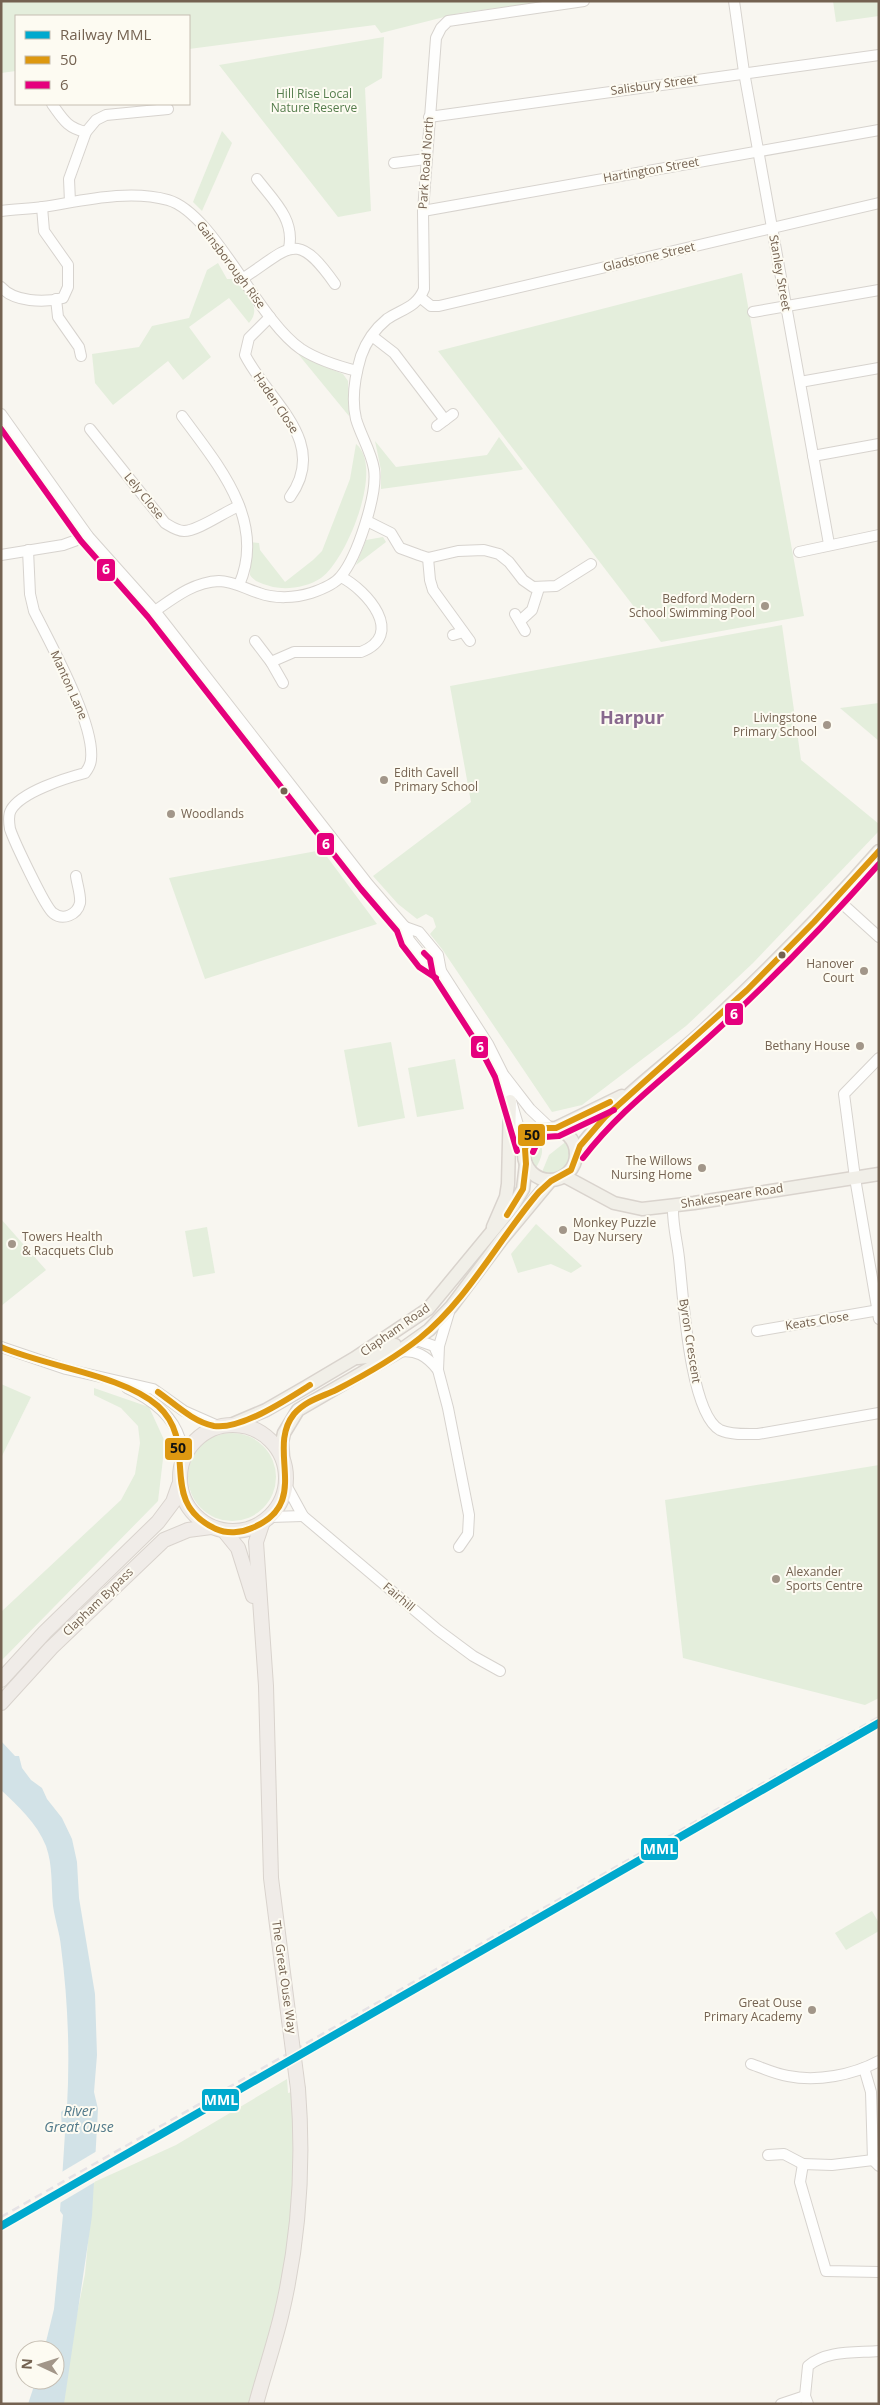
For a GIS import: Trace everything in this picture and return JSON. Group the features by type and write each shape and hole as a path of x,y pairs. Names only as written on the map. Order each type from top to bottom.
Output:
{"highway":[{"path":"233,1424 248,1427 263,1434 274,1444 283,1458 286,1485 280,1504 266,1520 238,1532 225,1532 211,1527 188,1506 181,1495 179,1485 181,1462 185,1452 195,1440 208,1430 218,1426 233,1424"},
{"name":"Clapham Bypass","path":"1,1680 45,1632 158,1522 173,1502 179,1485"},
{"name":"The Great Ouse Way","path":"256,2404 281,2315 297,2224 301,2156 298,2089 270,1878 266,1686 256,1542 266,1520"},
{"name":"Clapham Bypass","path":"1,1703 51,1648 164,1540 188,1530 211,1527"},
{"name":"The Great Ouse Way","path":"225,1532 238,1548 244,1561 262,1635"}],"main road":[{"path":"631,1092 553,1128 535,1132 524,1148 526,1164 537,1177 551,1180 564,1176 573,1167 576,1157 590,1134 631,1092 700,1034 751,986 879,851"},
{"path":"491,1232 506,1197 508,1184 510,1101"},
{"path":"553,1128 569,1136 588,1189"},
{"name":"Clapham Road","path":"233,1424 266,1410 355,1358 428,1309 502,1221 520,1195 526,1164"},
{"name":"Shakespeare Road","path":"564,1176 614,1203 642,1209 879,1174"},
{"name":"Clapham Road","path":"283,1458 282,1442 284,1433 298,1410 417,1340 451,1307 502,1239 551,1180"},
{"path":"355,1358 374,1356 405,1340 417,1340"}],"street":[{"name":"Park Road North","path":"421,298 424,289 423,211 429,117 436,38 441,28 451,21 584,1"},
{"name":"Stanley Street","path":"734,1 744,72 829,544"},
{"name":"Salisbury Street","path":"429,117 744,72 879,55"},
{"path":"53,105 74,129 86,132"},
{"path":"70,202 70,179 86,132 96,120 106,115 168,109"},
{"name":"Hartington Street","path":"423,211 879,130"},
{"path":"394,163 426,159"},
{"path":"257,179 284,213 290,226 291,238 289,248"},
{"name":"Gainsborough Rise","path":"1,211 70,202 142,196 168,200 181,205 200,224 270,317 299,348 328,363 357,370"},
{"name":"Gladstone Street","path":"421,298 431,306 439,306 879,203"},
{"path":"1,286 12,296 56,300 63,298 68,287 68,265 44,231 42,207"},
{"path":"242,279 289,248 309,252 317,259 335,284"},
{"path":"754,312 879,290"},
{"path":"155,611 191,587 218,581 239,585 261,594 277,597 312,593 341,577 367,521 372,499 374,470 356,420 354,405 357,370 362,353 372,336 387,319 412,306 421,298"},
{"path":"56,300 58,317 79,346 81,356"},
{"name":"Haden Close","path":"270,317 249,338 245,355 296,428 302,444 302,473 298,487 290,497"},
{"path":"372,336 394,354 445,420"},
{"path":"800,382 879,368"},
{"path":"1,414 88,536 155,611 374,891 405,927 410,940 426,961 441,971 488,1044 503,1074 530,1109 553,1128"},
{"path":"182,416 225,474 235,492 247,536 244,574 239,585"},
{"name":"Lely Close","path":"90,429 165,523 173,528 183,531 194,529 225,511 239,506"},
{"path":"813,456 879,444"},
{"path":"367,521 391,533 400,548 428,558 458,551 484,550 499,554 509,562 523,580 533,587 556,586 591,564"},
{"path":"800,552 829,544 879,535"},
{"path":"1,555 63,546 88,536"},
{"name":"Manton Lane","path":"28,550 30,594 34,611 84,717 90,739 91,762 85,773 64,779 18,802 10,811 9,822 32,877 52,913 60,917 75,912 80,902 76,876"},
{"path":"428,558 430,580 434,590 458,634 470,641"},
{"path":"272,662 294,652 361,652 371,648 378,642 381,633 378,613 359,588 341,577"},
{"path":"520,622 532,610 539,588"},
{"path":"255,641 272,662 283,683"},
{"path":"836,898 879,937"},
{"path":"878,1313 855,1178 844,1094 879,1058"},
{"path":"503,1074 524,1148"},
{"name":"Byron Crescent","path":"673,1205 672,1219 678,1252 688,1347 699,1398 708,1417 720,1430 739,1434 758,1434 879,1412"},
{"path":"451,1307 438,1355 438,1370 448,1408 469,1515 468,1534 459,1547"},
{"name":"Keats Close","path":"757,1331 878,1313"},
{"path":"417,1340 434,1346 438,1355"},
{"path":"1,1347 49,1364 115,1382 153,1389 184,1411 218,1426"},
{"path":"398,1352 407,1351 420,1354 428,1358 438,1370"},
{"path":"115,1382 141,1394 162,1411 175,1427 180,1440 181,1462"},
{"name":"Fairhill","path":"286,1485 304,1516 438,1630 473,1656 500,1671"},
{"path":"266,1520 304,1516"},
{"path":"751,2064 788,2076 816,2077 832,2076 879,2062"},
{"path":"768,2155 784,2154 803,2164 876,2163 871,2092 864,2068"},
{"path":"803,2164 800,2182 826,2271 879,2272"},
{"path":"781,2404 806,2400 808,2366 816,2359 826,2355 879,2351"}],"green space":[{"path":"1,1 548,1 460,13 381,33 375,25 190,49 190,15 15,15 15,71 1,73"},
{"path":"833,1 879,1 879,16 836,22"},
{"name":"Hill Rise Local Nature Reserve","path":"384,37 382,78 365,88 371,211 338,217 219,65"},
{"path":"222,131 232,143 202,211 193,202"},
{"path":"218,263 227,279 235,279 251,300 254,311 249,323 229,298 189,327 211,357 183,380 168,361 113,405 95,383 92,354 139,347 152,326 189,318 207,270"},
{"path":"742,273 804,616 661,642 438,351"},
{"path":"294,349 313,362 343,374 348,381 349,416"},
{"path":"499,437 523,469 381,489 381,470 375,441 396,467 487,455"},
{"path":"356,444 364,456 366,472 364,492 351,534 331,568 316,581 298,587 273,587 255,580 250,575 251,542 259,543 260,550 285,582 322,551 350,479"},
{"path":"383,537 386,542 356,565 366,540"},
{"path":"782,625 801,760 879,824 879,831 753,963 686,1026 582,1105 552,1112 430,934 436,927 433,918 426,914 417,919 398,904 373,876 471,802 450,686"},
{"path":"879,703 879,741 840,708"},
{"path":"322,850 377,924 205,979 169,878"},
{"path":"391,1042 405,1118 358,1127 344,1050"},
{"path":"455,1059 464,1109 417,1117 408,1068"},
{"path":"536,1138 541,1145 542,1152 536,1168 530,1153"},
{"path":"568,1140 570,1147 569,1161 562,1171 550,1174 542,1172 549,1155"},
{"name":"Towers Health & Racquets Club","path":"1,1219 46,1270 1,1306"},
{"path":"536,1224 582,1266 571,1273 551,1264 518,1273 511,1254"},
{"path":"207,1227 215,1273 193,1277 185,1231"},
{"path":"1,1384 31,1397 1,1458"},
{"path":"94,1388 149,1407 165,1442 158,1501 1,1661 1,1612 121,1500 135,1474 140,1443 138,1426 121,1408 94,1395"},
{"path":"232,1433 249,1437 263,1446 272,1460 276,1477 272,1494 263,1508 249,1517 232,1521 215,1517 201,1508 192,1494 188,1477 192,1460 201,1446 215,1437"},
{"name":"Alexander Sports Centre","path":"879,1465 879,1698 865,1705 683,1658 665,1500"},
{"path":"872,1911 879,1923 879,1931 846,1950 835,1933"},
{"path":"287,2079 288,2093 292,2092 294,2139 289,2235 276,2313 250,2404 59,2404 62,2390 65,2390 65,2374 85,2274 90,2220 92,2216 92,2183 176,2145"}],"water":[{"name":"River Great Ouse","path":"1,1741 15,1756 19,1756 22,1768 31,1780 42,1788 47,1799 62,1818 72,1839 77,1862 79,1898 95,1994 97,2055 94,2092 98,2109 92,2216 64,2404 28,2404 33,2390 65,2390 65,2340 46,2340 54,2309 63,2215 60,2211 65,2133 62,2130 61,2112 67,2107 68,2067 65,1987 60,1942 53,1906 51,1868 46,1846 32,1822 1,1790"}],"pier":[{"path":"97,2151 95,2182 58,2204 60,2173"}],"railway":[{"path":"1,2217 879,1717"}],"rail line":[{"name":"MML","path":"1,2226 879,1723"}],"transit line":[{"name":"6","path":"1,429 81,541 148,617 361,889 397,931 402,945 419,967 436,978"},
{"name":"50","path":"1,1347 105,1379 143,1395 158,1406 170,1421 177,1438 182,1488 187,1503 198,1517 216,1529 225,1532 239,1532 252,1528 270,1517 280,1505 284,1490 284,1443 286,1428 294,1414 308,1403 336,1390 390,1359 420,1338 438,1322 468,1287 539,1192 551,1181 571,1170 580,1146 605,1117 747,990 814,922 879,851"},
{"name":"6","path":"583,1158 641,1096 706,1040 773,976 879,864"},
{"name":"6","path":"424,953 430,959 433,975 480,1048 495,1077 517,1151"},
{"name":"50","path":"507,1215 523,1189 526,1164 525,1149 530,1136 542,1128 556,1128 610,1102"},
{"name":"6","path":"533,1152 537,1143 544,1137 559,1136 614,1110"},
{"name":"50","path":"158,1392 199,1421 214,1426 225,1426 264,1412 310,1385"}],"place":[{"name":"Bedford Modern School Swimming Pool","path":"765,606"},
{"name":"Livingstone Primary School","path":"827,725"},
{"name":"Edith Cavell Primary School","path":"384,780"},
{"name":"Woodlands","path":"171,814"},
{"name":"Hanover Court","path":"864,971"},
{"name":"Bethany House","path":"860,1046"},
{"name":"The Willows Nursing Home","path":"702,1168"},
{"name":"Monkey Puzzle Day Nursery","path":"563,1230"},
{"name":"Towers Health & Racquets Club","path":"12,1244"},
{"name":"Alexander Sports Centre","path":"776,1579"},
{"name":"Great Ouse Primary Academy","path":"812,2010"}],"district":[{"name":"Harpur","path":"632,718"}]}
